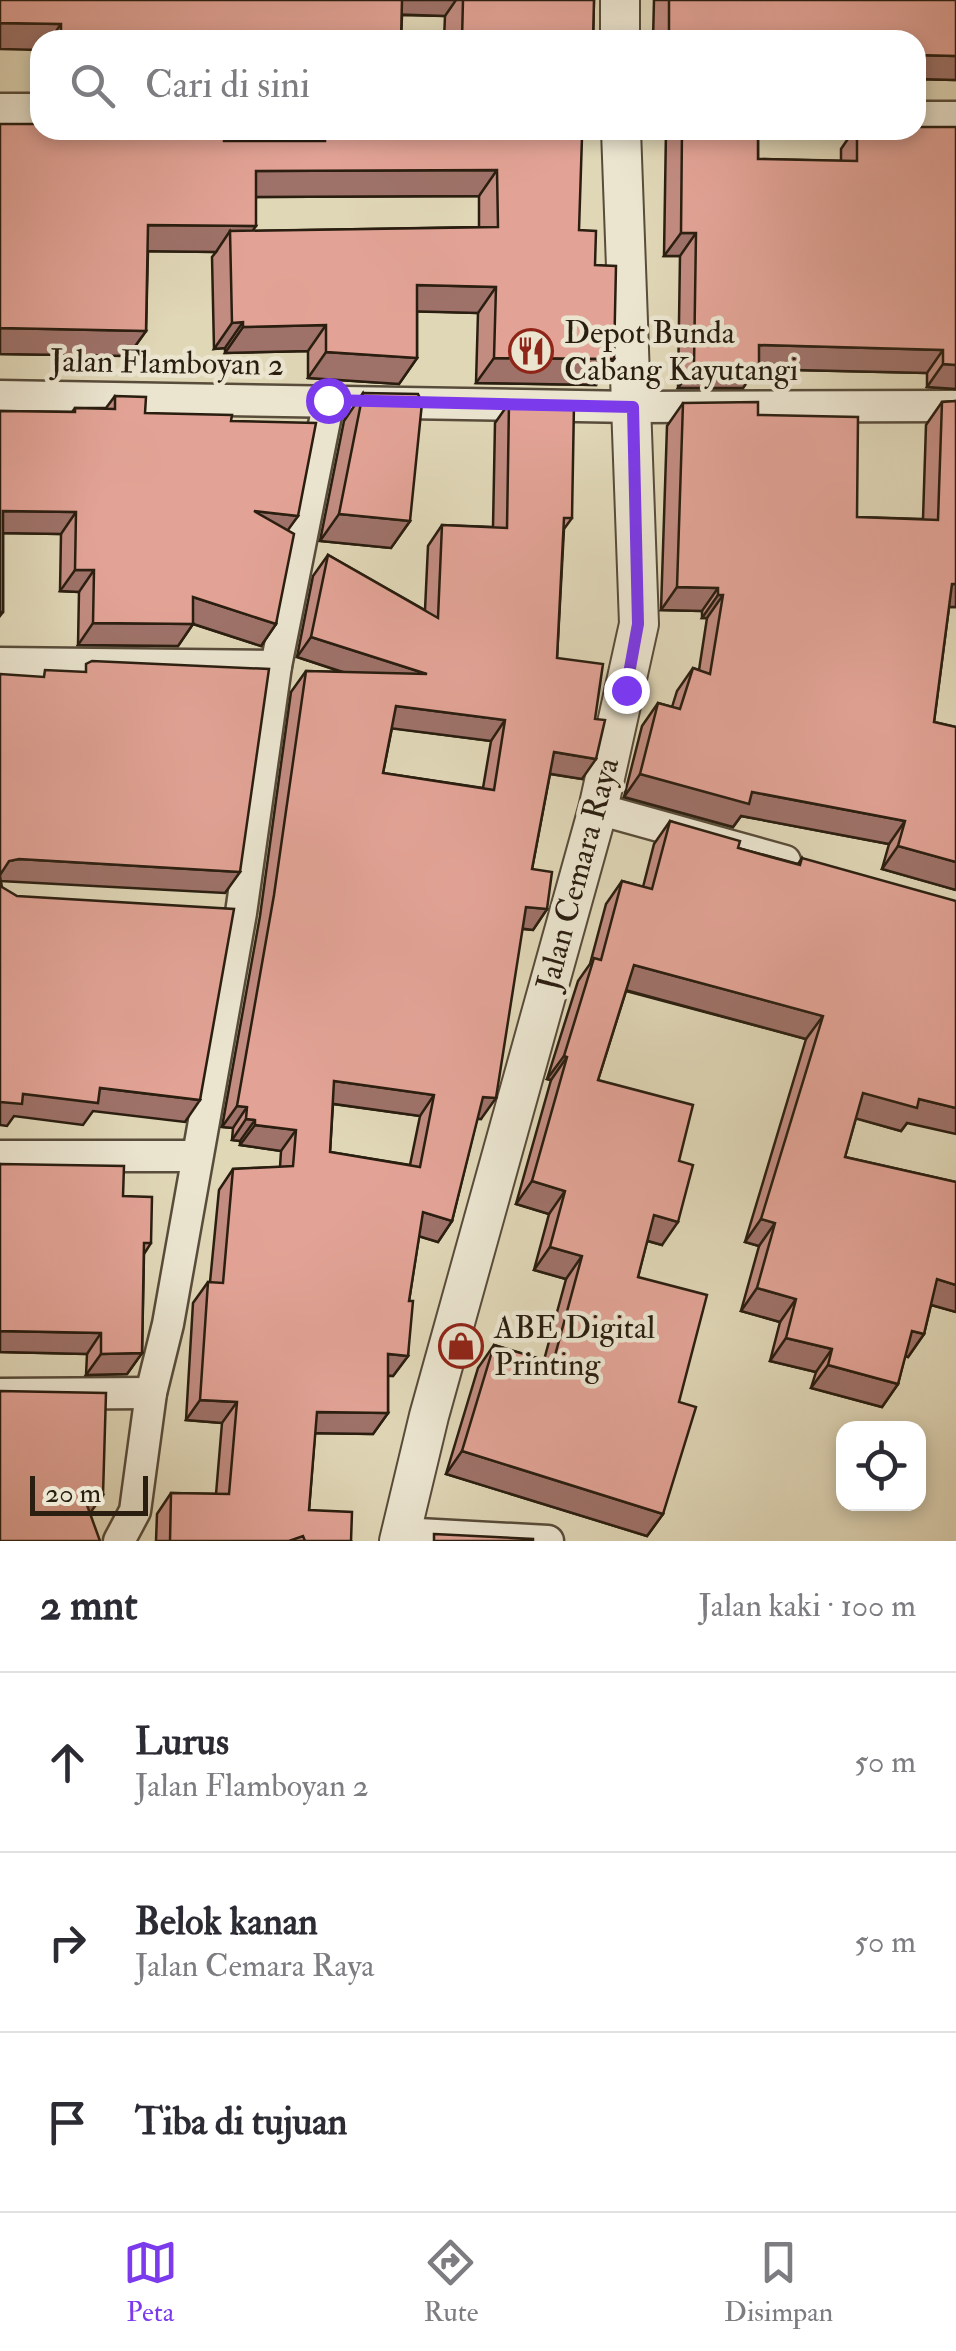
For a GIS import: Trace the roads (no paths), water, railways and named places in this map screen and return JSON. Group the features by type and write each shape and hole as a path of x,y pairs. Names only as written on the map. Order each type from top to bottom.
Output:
{"street":[{"path":"620,0 620,30"},
{"path":"0,108 30,109"},
{"path":"926,117 956,117"},
{"name":"Jalan Cemara Raya","path":"399,1537 598,809 638,624 622,140"},
{"name":"Jalan Flamboyan 2","path":"0,396 633,407 956,406"},
{"path":"119,1541 135,1511 151,1393 168,1324 241,913 276,666 328,400"},
{"path":"0,664 276,666"},
{"path":"598,809 805,867"},
{"path":"201,911 241,913"},
{"path":"0,1156 196,1156"},
{"path":"0,1394 151,1393"},
{"path":"399,1537 548,1541"}],"place":[{"name":"Depot Bunda Cabang Kayutangi","path":"531,351"},
{"name":"ABE Digital Printing","path":"461,1346"}]}
